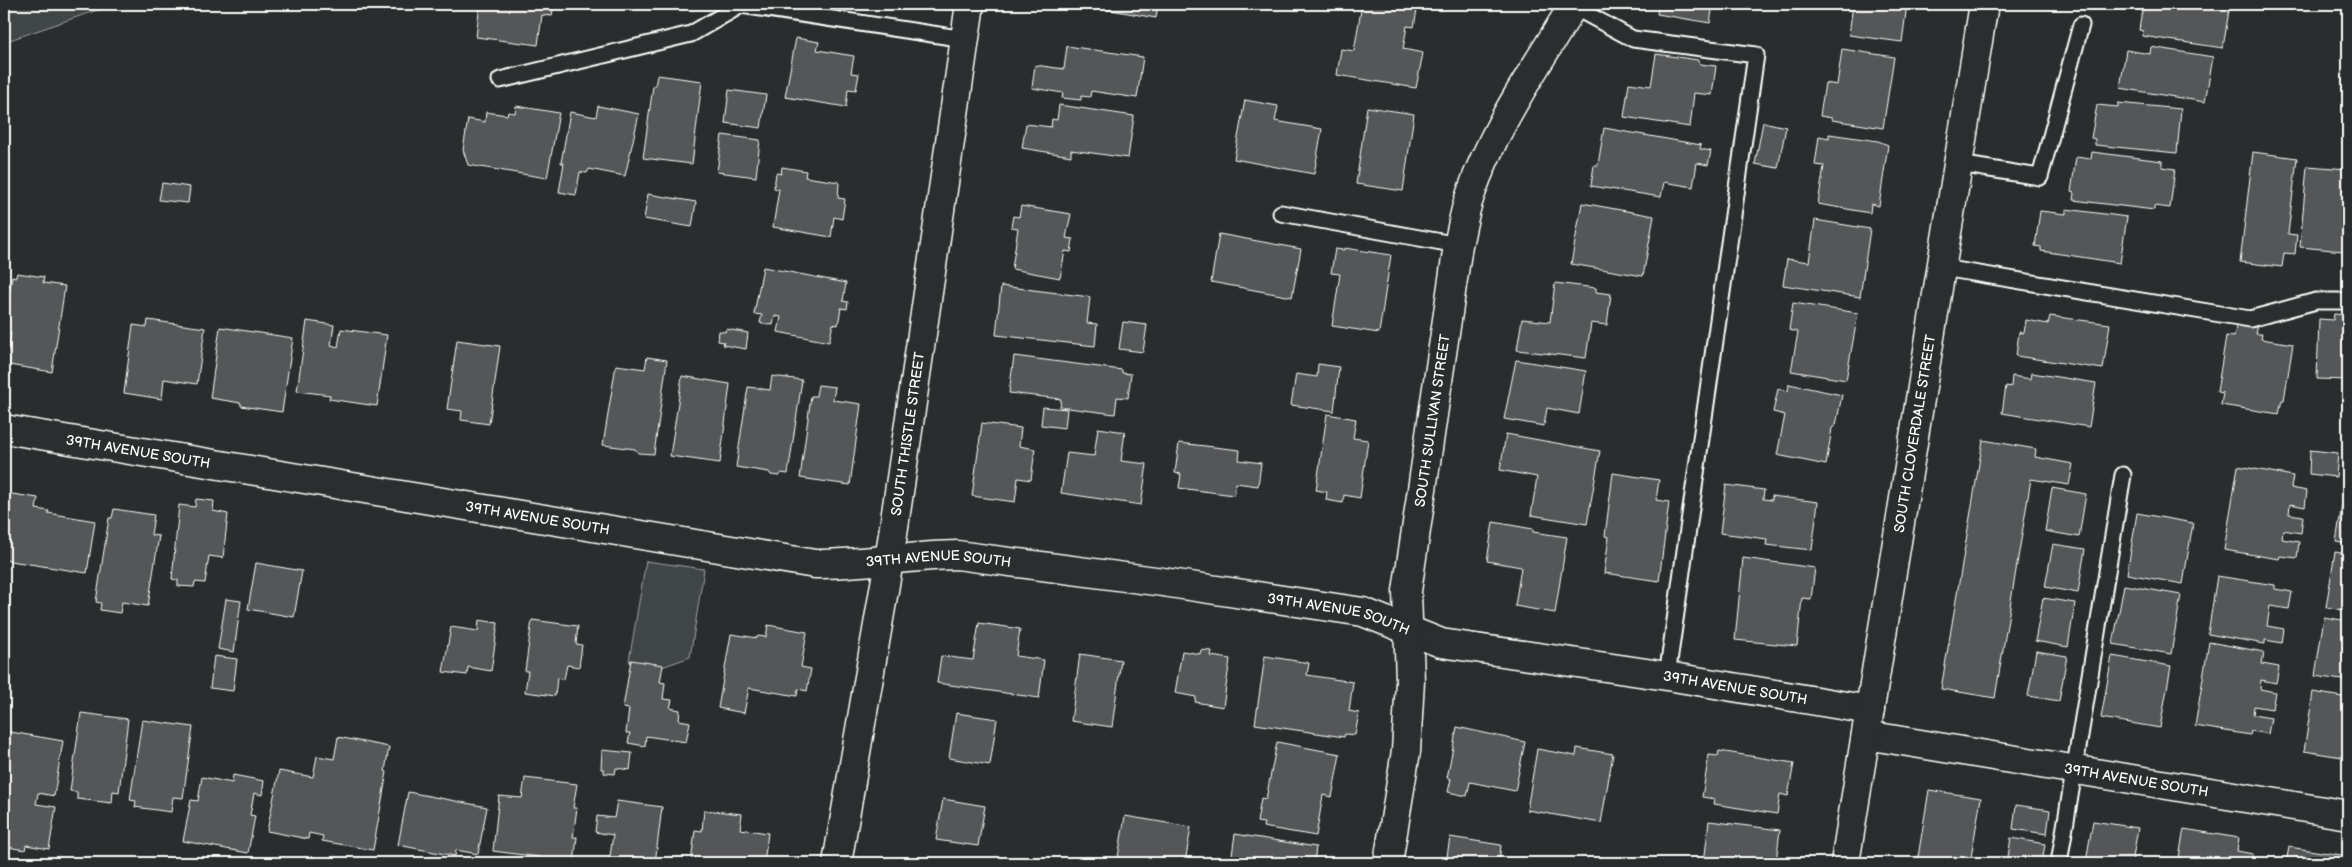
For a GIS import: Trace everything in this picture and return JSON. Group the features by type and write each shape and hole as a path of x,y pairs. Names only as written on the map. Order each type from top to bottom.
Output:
{"street":[{"name":"SOUTH THISTLE STREET","path":"837,863 889,561 970,4"},
{"name":"SOUTH CLOVERDALE STREET","path":"1845,863 1960,164 1984,4"},
{"name":"SOUTH SULLIVAN STREET","path":"1388,863 1406,751 1410,681 1406,591 1458,245 1470,197 1488,152 1523,86 1573,5"},
{"name":"39TH AVENUE SOUTH","path":"4,429 815,564 889,561 924,556 957,555 1363,612 1441,643 1666,676 2073,768 2348,815"}],"lane":[{"path":"500,80 691,34 741,5 965,39"},
{"path":"1573,5 1633,39 1756,55 1666,676"},
{"path":"1960,164 2040,177 2080,25"},
{"path":"1281,213 1458,245"},
{"path":"1943,268 2250,319 2316,301 2348,301"},
{"path":"2059,863 2073,768 2123,475"}],"shaded area":[{"path":"4,4 115,4 4,42"},
{"path":"646,561 704,569 690,657 662,667 629,661"}],"building":[{"path":"480,4 554,4 552,16 542,15 538,45 476,37"},
{"path":"1077,4 1158,4 1156,18"},
{"path":"1206,4 1232,4 1231,9"},
{"path":"1362,4 1418,4 1414,27 1407,26 1403,49 1423,53 1416,88 1337,75 1341,49 1354,51"},
{"path":"1659,4 1713,4 1710,23 1657,14"},
{"path":"1853,4 1907,4 1902,42 1849,35"},
{"path":"2143,4 2230,4 2223,48 2142,36 2143,31 2139,30"},
{"path":"796,38 819,42 817,50 854,56 851,73 859,74 856,90 848,89 846,107 785,97"},
{"path":"1067,46 1143,57 1137,98 1091,91 1090,97 1081,96 1081,100 1062,98 1063,93 1032,88 1035,65 1064,69"},
{"path":"2151,47 2213,57 2205,102 2120,88 2126,50 2150,54"},
{"path":"1842,49 1894,57 1883,128 1832,120 1832,118 1820,116 1825,83 1837,85"},
{"path":"1656,54 1698,60 1700,64 1716,66 1712,95 1694,93 1690,127 1624,117 1629,83 1651,86"},
{"path":"657,75 702,81 692,164 643,158 653,86 655,87"},
{"path":"729,90 766,95 761,128 725,123"},
{"path":"1245,100 1278,106 1275,121 1322,129 1314,174 1234,159"},
{"path":"2118,103 2181,109 2177,153 2095,145 2095,139 2091,138 2097,105 2118,107"},
{"path":"1059,105 1134,116 1128,158 1071,150 1071,156 1022,148 1026,124 1051,127 1052,119 1057,120"},
{"path":"516,106 559,113 547,178 468,165 463,150 468,119 485,122 486,112 507,115 508,112 515,113"},
{"path":"598,106 639,114 625,176 589,169 587,173 580,172 576,195 559,192 564,163 561,163 570,112 596,117"},
{"path":"1367,107 1414,114 1403,191 1356,184"},
{"path":"1763,122 1786,127 1778,168 1755,164"},
{"path":"1604,128 1701,145 1700,149 1711,151 1708,165 1697,163 1693,187 1664,182 1661,197 1591,186 1594,165 1598,165"},
{"path":"1829,134 1878,141 1888,145 1879,206 1871,204 1870,213 1818,204 1824,166 1815,165 1819,136 1829,138"},
{"path":"722,135 760,140 756,177 717,172"},
{"path":"2092,152 2162,161 2162,167 2175,169 2170,208 2154,206 2154,210 2073,200 2074,193 2071,192 2076,157 2091,159"},
{"path":"2253,152 2297,158 2288,234 2297,235 2295,254 2284,253 2282,267 2240,262"},
{"path":"2307,166 2348,169 2348,206 2344,251 2300,247"},
{"path":"782,167 806,171 805,177 839,182 838,198 845,199 842,219 834,217 831,237 773,227 779,189 774,188 776,173 781,174"},
{"path":"162,183 190,187 188,203 159,200"},
{"path":"648,194 696,202 692,227 644,219"},
{"path":"1582,203 1654,216 1643,276 1571,264"},
{"path":"1021,206 1071,214 1066,238 1073,239 1071,252 1065,251 1060,278 1012,269 1018,228 1011,227 1013,216 1019,217"},
{"path":"2066,209 2127,217 2120,263 2041,251 2041,247 2035,246 2040,211 2066,214"},
{"path":"1815,220 1870,229 1860,297 1783,285 1787,259 1809,262"},
{"path":"1219,234 1301,249 1292,297 1211,282"},
{"path":"1344,248 1391,255 1379,333 1332,326 1340,274 1331,273 1335,249 1344,250"},
{"path":"763,267 846,283 843,301 848,302 847,309 841,308 838,325 833,324 829,342 778,332 781,317 775,316 773,325 760,323 762,315 754,314"},
{"path":"17,273 44,277 43,283 65,286 52,372 9,365 10,358 7,358 11,333 4,331 4,329 12,276 16,277"},
{"path":"1555,283 1596,288 1596,292 1611,294 1607,325 1591,323 1586,358 1517,350 1522,319 1550,322"},
{"path":"1001,286 1090,297 1087,323 1097,324 1095,346 996,335"},
{"path":"1793,303 1858,313 1846,380 1791,371 1798,332 1789,330"},
{"path":"2334,314 2348,315 2348,380 2317,379 2319,319 2333,320"},
{"path":"2050,316 2110,324 2103,369 2016,356 2019,332 2024,333 2026,320 2048,324"},
{"path":"148,320 205,328 197,384 164,379 162,399 124,393 133,325 147,327"},
{"path":"307,321 334,325 331,345 338,347 341,329 387,335 377,406 329,399 330,395 297,391"},
{"path":"1123,322 1147,325 1143,352 1119,349"},
{"path":"2237,322 2258,325 2256,334 2262,334 2261,339 2293,344 2284,400 2282,400 2279,414 2221,405 2223,393 2217,392 2226,336 2234,337"},
{"path":"220,327 293,338 282,412 241,406 241,403 210,398"},
{"path":"726,329 748,333 746,349 723,345 724,342 718,341 719,331 725,332"},
{"path":"457,340 500,346 489,424 461,420 462,411 447,409"},
{"path":"1014,356 1122,370 1122,373 1131,374 1128,398 1117,397 1115,414 1060,407 1061,399 1009,393"},
{"path":"647,357 667,360 654,454 638,453 635,449 603,445 616,365 645,369"},
{"path":"1516,360 1586,371 1579,414 1547,408 1544,426 1504,419"},
{"path":"1318,364 1339,367 1334,411 1291,405 1296,374 1317,377"},
{"path":"2032,373 2096,383 2089,427 2002,413 2006,386 2011,387 2012,376 2031,379"},
{"path":"682,376 730,384 720,463 670,456"},
{"path":"772,376 802,380 788,474 782,473 779,476 771,475 769,472 736,467 748,387 770,390"},
{"path":"1789,384 1842,395 1836,425 1832,428 1826,465 1777,455 1785,415 1773,412 1778,389 1788,391"},
{"path":"818,385 835,387 833,400 861,404 850,485 800,478 811,396 816,396"},
{"path":"1043,407 1067,409 1065,428 1041,425"},
{"path":"1327,414 1356,419 1353,438 1368,440 1360,498 1344,495 1343,503 1326,500 1327,492 1316,490"},
{"path":"982,423 1021,428 1019,446 1035,449 1031,480 1018,478 1015,502 972,496"},
{"path":"1098,428 1125,432 1121,461 1147,464 1141,505 1061,493 1067,453 1094,456"},
{"path":"1506,434 1600,451 1587,524 1531,515 1537,477 1500,470"},
{"path":"1983,440 2036,449 2035,457 2073,464 2069,485 2031,479 1995,698 1941,689"},
{"path":"1179,443 1240,450 1239,460 1261,463 1258,486 1236,483 1234,495 1179,488 1181,474 1175,473"},
{"path":"2310,450 2338,453 2336,477 2309,474"},
{"path":"2238,466 2293,476 2291,488 2307,491 2305,507 2290,504 2289,514 2303,516 2301,533 2283,530 2282,539 2299,542 2297,558 2280,556 2279,559 2224,550"},
{"path":"1613,473 1659,480 1656,500 1669,502 1659,581 1604,573 1609,537 1605,536"},
{"path":"1726,485 1764,490 1763,499 1772,500 1772,496 1818,502 1812,550 1766,545 1767,539 1720,533"},
{"path":"2345,486 2348,487 2348,544 2336,542"},
{"path":"2052,488 2086,494 2079,537 2045,531"},
{"path":"6,493 38,498 36,509 49,511 48,513 95,521 87,573 4,560 9,523 4,522"},
{"path":"196,499 214,501 213,511 228,514 223,558 209,556 205,583 195,582 194,587 178,586 178,580 172,579 179,505 195,507"},
{"path":"114,509 154,515 151,535 159,536 148,606 122,602 120,613 100,610 101,603 96,602 109,518 112,518"},
{"path":"2137,513 2193,523 2183,584 2127,574"},
{"path":"1493,522 1533,529 1533,532 1567,537 1555,613 1515,606 1521,567 1487,561"},
{"path":"2053,544 2085,549 2078,593 2045,587"},
{"path":"2335,552 2348,554 2348,611 2326,607"},
{"path":"1743,558 1815,568 1811,599 1802,598 1797,646 1735,640"},
{"path":"256,563 302,571 294,617 248,609"},
{"path":"2217,576 2275,585 2275,589 2292,592 2289,609 2270,606 2267,626 2284,629 2282,643 2265,640 2265,644 2208,634"},
{"path":"2124,585 2181,595 2171,654 2113,644"},
{"path":"2043,598 2075,603 2068,647 2035,641"},
{"path":"226,599 241,601 234,652 218,649"},
{"path":"2324,617 2348,621 2348,681 2315,676"},
{"path":"479,620 498,623 491,671 468,667 467,675 443,672 451,627 478,631"},
{"path":"532,620 578,626 576,644 582,645 579,667 567,665 564,679 557,678 555,696 525,692 528,671 525,671"},
{"path":"979,623 1020,629 1016,656 1044,660 1039,698 937,683 941,656 973,660"},
{"path":"768,625 807,632 801,667 811,669 807,691 798,689 797,696 749,688 744,713 718,708 731,634 757,638 758,636 766,637"},
{"path":"2209,642 2264,652 2262,664 2279,667 2276,683 2261,680 2260,689 2275,692 2272,709 2254,706 2253,715 2271,718 2268,734 2251,731 2250,735 2195,726"},
{"path":"1201,650 1212,651 1211,656 1230,659 1223,707 1195,702 1196,697 1175,693 1182,651 1200,654"},
{"path":"2036,651 2067,656 2059,701 2028,696"},
{"path":"1080,654 1121,660 1112,727 1071,721"},
{"path":"214,656 237,659 233,691 210,688"},
{"path":"1265,656 1309,663 1307,675 1353,682 1349,711 1359,713 1355,735 1345,734 1344,737 1255,724"},
{"path":"2112,656 2171,666 2160,728 2101,718"},
{"path":"631,660 663,665 660,682 665,683 663,699 672,700 670,708 680,710 679,720 690,722 686,742 646,736 645,746 628,743 630,733 626,733 629,709 623,708"},
{"path":"2313,692 2348,698 2348,758 2304,751"},
{"path":"81,713 128,719 119,792 113,791 112,803 77,799 77,792 70,791"},
{"path":"956,713 997,719 990,765 949,758"},
{"path":"142,720 193,727 183,798 173,797 171,812 135,807 136,801 130,800"},
{"path":"1457,727 1525,742 1515,791 1470,782 1467,796 1448,792 1451,779 1447,778"},
{"path":"5,731 63,741 54,796 38,793 36,804 56,807 49,849 26,845 25,850 7,847 8,841 4,840"},
{"path":"338,737 389,747 385,771 387,772 373,850 322,841 323,836 309,833 308,839 267,831 279,771 313,777 317,756 334,759"},
{"path":"1277,742 1340,754 1332,797 1323,795 1316,836 1263,827 1264,823 1257,822 1261,798 1266,799"},
{"path":"1577,748 1613,754 1601,823 1527,810 1537,749 1576,756"},
{"path":"602,750 632,753 630,770 616,768 615,774 604,773 604,769 601,769"},
{"path":"1719,751 1794,763 1788,796 1780,794 1777,814 1714,804 1715,799 1702,797 1709,755 1718,756"},
{"path":"233,775 264,781 262,795 254,793 250,815 255,816 248,853 183,841 191,800 198,801 202,777 232,783"},
{"path":"525,778 577,784 573,808 577,808 573,837 577,837 574,863 538,863 539,857 493,851 499,796 522,798"},
{"path":"1929,790 1981,798 1970,863 1917,863"},
{"path":"408,792 487,807 478,854 456,850 455,856 398,845"},
{"path":"943,799 985,806 978,846 936,840"},
{"path":"617,801 662,807 655,863 609,863 613,835 595,832 597,816 614,818"},
{"path":"2016,805 2050,810 2047,834 2013,829"},
{"path":"704,810 742,814 740,829 768,833 764,863 691,863 695,830 702,831"},
{"path":"1125,816 1191,827 1185,863 1117,863"},
{"path":"1709,821 1780,830 1776,862 1704,863"},
{"path":"2093,821 2138,828 2132,863 2086,861"},
{"path":"2184,829 2239,838 2237,851 2253,854 2252,863 2178,863"},
{"path":"1235,834 1316,847 1314,863 1231,862"},
{"path":"1450,837 1501,845 1499,863 1446,863"},
{"path":"2011,838 2045,844 2042,863 2007,863"},
{"path":"2289,847 2348,856 2348,863 2286,863"}]}
